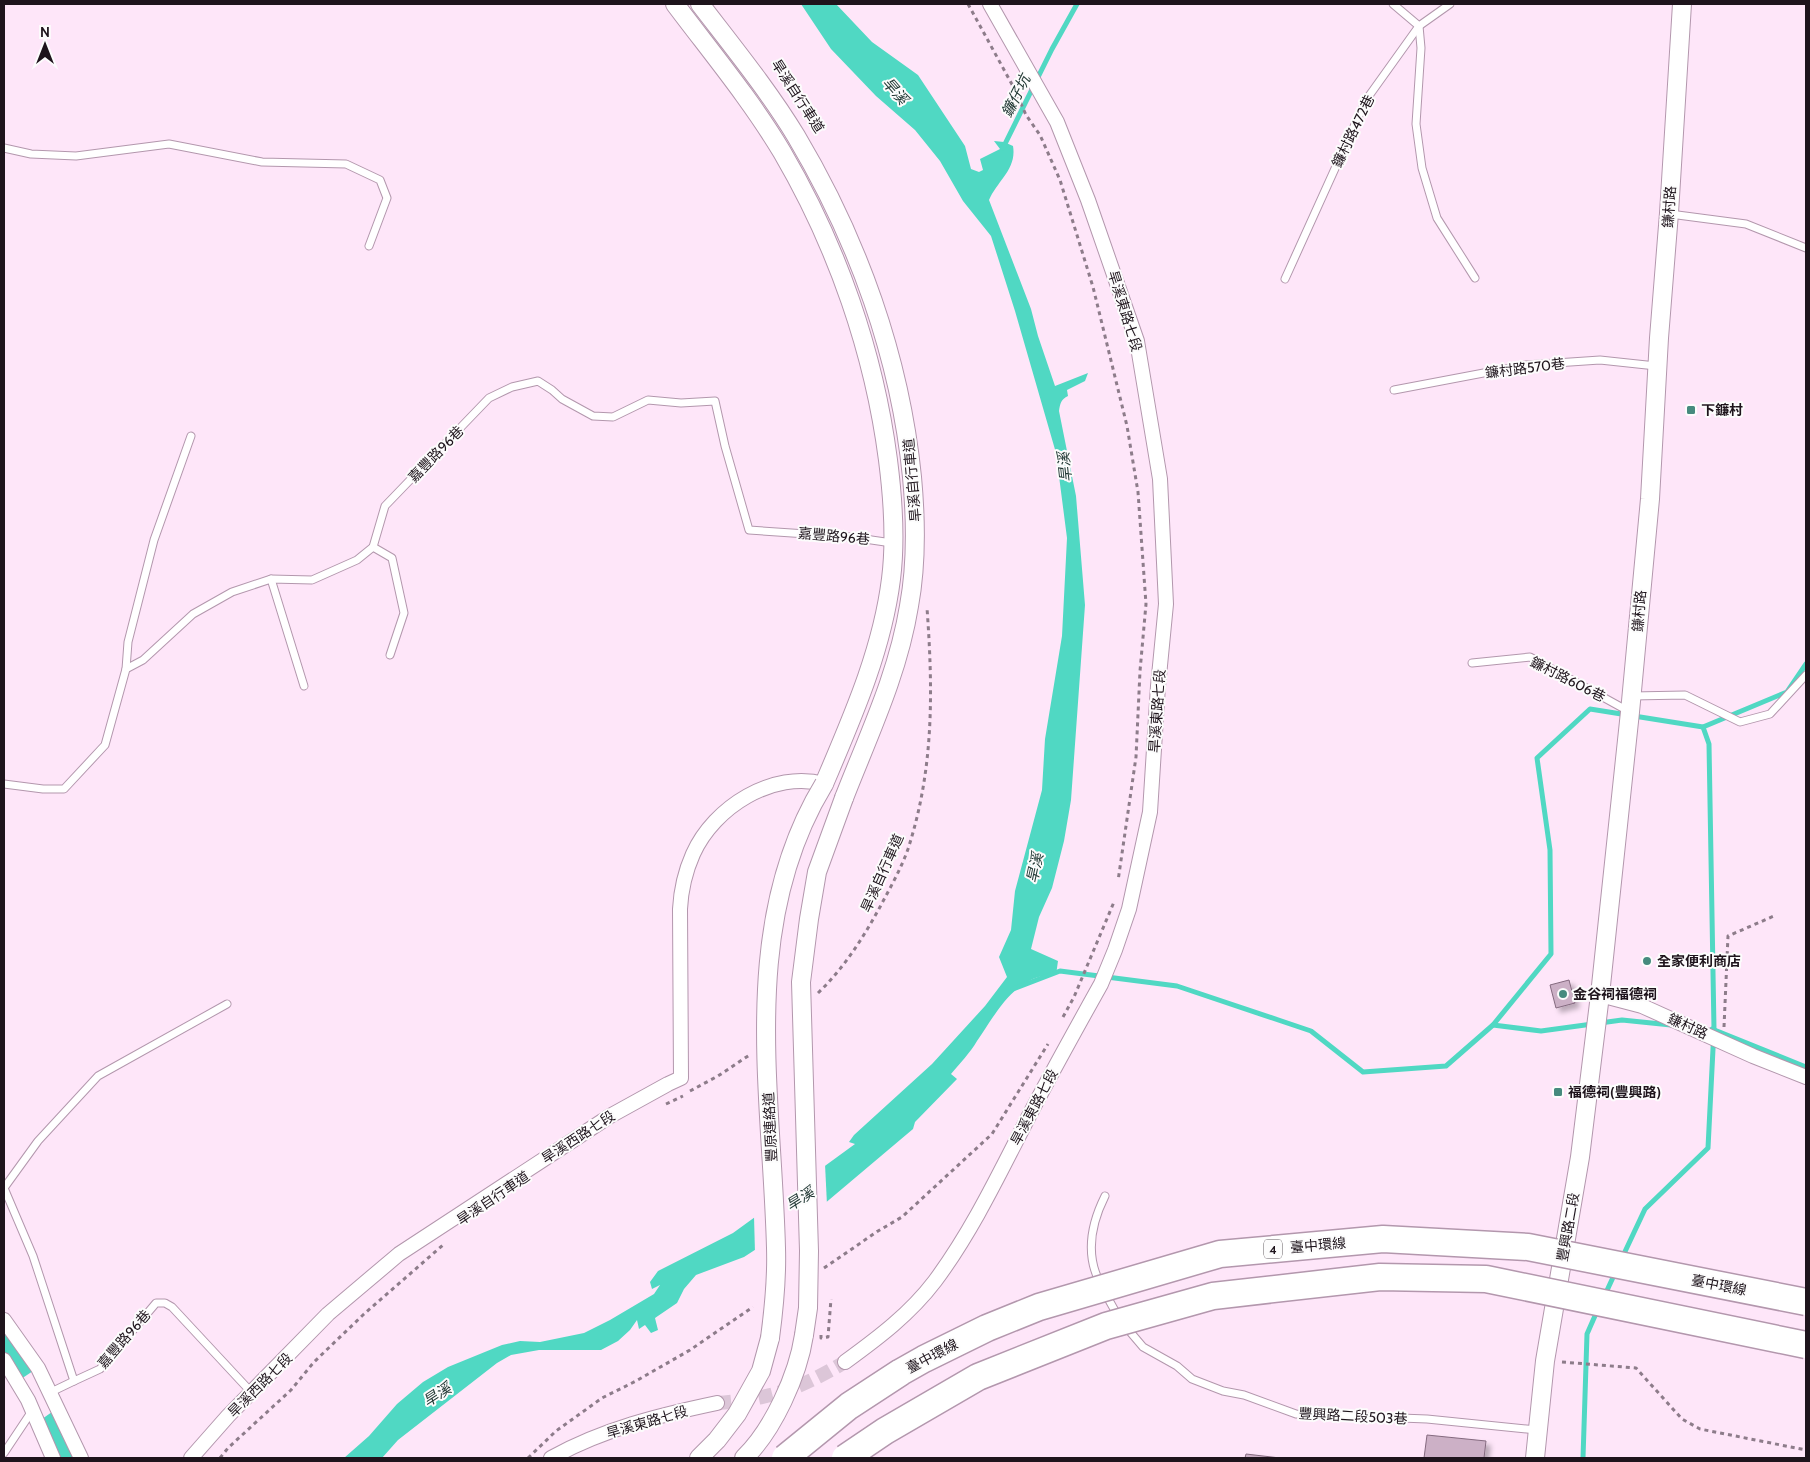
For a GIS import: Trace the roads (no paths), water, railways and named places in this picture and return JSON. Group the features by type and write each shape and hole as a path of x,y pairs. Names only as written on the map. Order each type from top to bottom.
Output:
{"highway":[{"name":"臺中環線","path":"785,1458 849,1406 924,1358 987,1328 1039,1307 1220,1254 1383,1239 1528,1247 1806,1302"},
{"path":"845,1458 885,1431 978,1377 1106,1326 1213,1296 1380,1278 1486,1279 1806,1345"}],"street":[{"name":"豐原連絡道","path":"675,4 752,106 782,152 826,237 854,308 878,402 891,486 892,543 891,577 887,601 871,668 824,784 803,823 785,872 777,904 768,963 766,999 767,1075 776,1249 774,1301 770,1338 761,1370 737,1414 717,1440 699,1458"},
{"path":"700,4 778,108 804,150 838,214 870,293 890,357 906,428 915,514 914,561 910,604 895,669 817,872 809,919 801,982 809,1251 808,1308 800,1359 783,1400 762,1437 744,1458"},
{"name":"旱溪東路七段","path":"845,1362 898,1322 947,1263 979,1211 1101,984 1116,950 1129,909 1150,812 1158,686 1166,604 1160,479 1137,341 1088,200 1057,122 990,4"},
{"name":"鎌村路","path":"1682,4 1657,366 1650,499 1631,704 1600,996 1642,1006 1806,1077"},
{"name":"旱溪西路七段","path":"192,1458 228,1416 252,1394 328,1314 399,1254 610,1116 681,1078 680,909 681,891 693,854 707,831 726,811 753,794 767,787 788,781 813,781 824,784"},
{"name":"豐興路二段","path":"1535,1458 1545,1361 1580,1157 1600,996"},
{"path":"4,1320 38,1368 81,1458"},
{"path":"4,1360 18,1382 54,1458"},
{"path":"31,1408 49,1394"},
{"name":"旱溪東路七段","path":"551,1458 573,1446 625,1425 717,1403"}],"lane":[{"path":"1393,4 1419,26 1421,48 1416,124 1422,168 1437,218 1475,278"},
{"name":"鐮村路472巷","path":"1285,279 1366,100 1419,26 1450,4"},
{"path":"4,148 30,154 76,156 169,144 262,162 346,164 380,180 387,198 369,246"},
{"path":"1669,214 1746,224 1806,248"},
{"name":"鐮村路570巷","path":"1394,390 1526,365 1600,360 1657,366"},
{"name":"嘉豐路96巷","path":"373,547 385,506 489,398 512,387 538,382 552,390 562,399 593,416 613,417 648,400 681,403 715,401 725,446 749,530 851,537 892,543"},
{"path":"4,784 43,789 64,789 105,745 126,669 128,642 154,540 192,436"},
{"path":"126,669 143,660 193,614 232,592 271,579 312,580 356,560 373,547 392,558 404,613 390,655"},
{"path":"271,579 304,686"},
{"name":"鐮村路606巷","path":"1472,663 1530,657 1631,704"},
{"path":"1631,704 1685,695 1740,722 1770,714 1806,675"},
{"path":"49,1394 74,1382 33,1256 4,1188 38,1141 98,1076 227,1004"},
{"name":"豐興路二段503巷","path":"1105,1196 1100,1205 1090,1242 1092,1262 1098,1279 1118,1316 1143,1347 1177,1366 1192,1379 1296,1414 1427,1419 1537,1430"},
{"name":"嘉豐路96巷","path":"74,1382 100,1369 156,1304 165,1303 172,1307 252,1394"},
{"path":"4,1453 31,1408"}],"water":[{"name":"旱溪","path":"801,4 836,4 872,42 918,75 965,146 971,169 979,172 983,170 980,159 1000,149 994,141 1004,142 1013,146 1012,161 1009,168 989,200 1031,309 1055,386 1088,373 1085,381 1067,390 1068,396 1061,402 1059,411 1076,496 1085,605 1071,800 1064,841 1052,888 1039,917 1031,949 1058,961 1056,975 1042,976 1030,980 1009,996 971,1050 951,1074 957,1079 915,1122 913,1129 817,1210 744,1257 696,1275 684,1289 677,1303 655,1318 658,1330 651,1333 645,1325 639,1329 637,1320 630,1330 618,1341 601,1350 539,1350 511,1355 497,1363 398,1440 382,1458 344,1458 369,1436 397,1404 423,1382 448,1367 502,1345 520,1341 540,1342 584,1333 654,1294 660,1285 652,1289 650,1282 658,1271 733,1233 855,1144 849,1142 854,1135 932,1064 985,1006 1007,977 999,957 1011,930 1015,891 1042,790 1045,739 1062,636 1067,538 1056,453 991,236 963,201 940,161 915,130 876,96 831,49"},
{"path":"4,1329 33,1371 21,1379 4,1352"},
{"path":"52,1412 74,1458 60,1458 42,1419"}],"waterway":[{"name":"鐮仔坑","path":"1003,148 1052,49 1077,4"},
{"path":"1013,989 1060,971 1177,986 1311,1031 1363,1072 1446,1066 1493,1025 1551,954 1550,850 1537,758 1590,709 1703,727 1787,692 1806,664"},
{"path":"1622,1258 1645,1209 1708,1148 1714,1029 1709,744 1703,727"},
{"path":"1493,1025 1541,1031 1622,1020 1671,1025"},
{"path":"1712,1029 1806,1067"},
{"path":"1604,1297 1615,1273"},
{"path":"1583,1458 1587,1334 1598,1309"}],"tunnel":[{"path":"717,1403 753,1399 784,1391 799,1386 845,1362"}],"place":[{"name":"下鐮村","path":"1691,410"},
{"name":"全家便利商店","path":"1647,961"},
{"name":"金谷祠福德祠","path":"1563,994"},
{"name":"福德祠(豐興路)","path":"1558,1092"}]}
